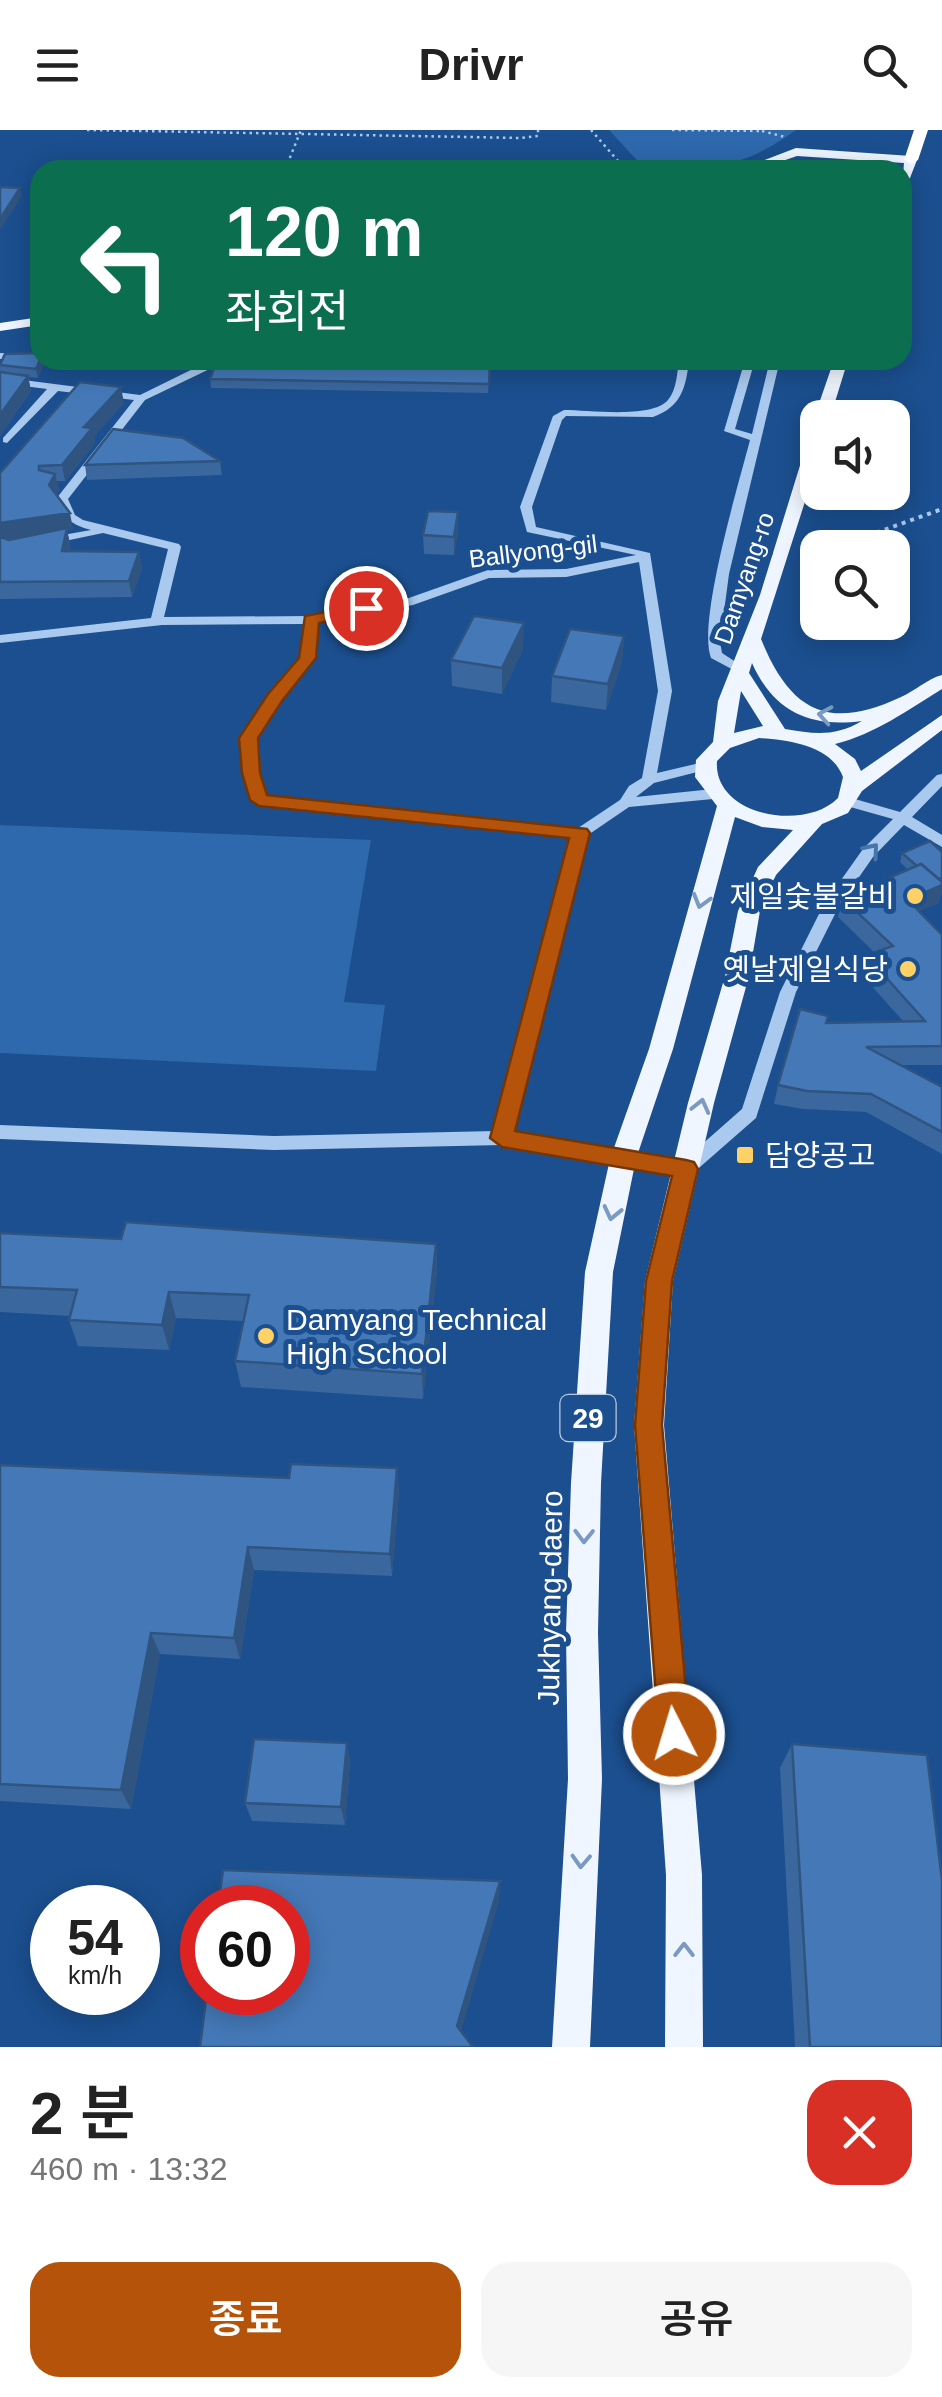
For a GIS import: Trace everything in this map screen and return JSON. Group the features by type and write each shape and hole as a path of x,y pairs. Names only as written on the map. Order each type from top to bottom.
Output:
{"highway":[{"path":"911,160 921,130"}],"main road":[{"path":"773,160 796,152 911,160"},
{"path":"0,327 30,322"},
{"path":"828,400 838,370"},
{"name":"Damyang-ro","path":"776,732 740,672 769,595 800,493"},
{"path":"751,637 773,686 800,709 829,717 858,718 918,697"},
{"path":"740,672 728,701 722,743 704,766 705,780 720,801 768,822 812,821 834,814 851,794 942,721"},
{"path":"818,742 856,732 942,681"},
{"path":"722,743 756,732 776,732 818,742 838,754 851,770 851,794"},
{"name":"Jukhyang-daero","path":"571,2047 584,1779 582,1633 592,1333 599,1272 624,1160 661,1049 720,801"},
{"name":"29","path":"684,2047 684,1875 649,1425 659,1281 737,976 749,910 766,872 812,821"}],"street":[{"path":"0,356 30,357"},
{"path":"157,621 174,547 79,523 70,516 62,499 142,398 198,370"},
{"name":"Ballyong-gil","path":"645,557 624,547 531,529 526,507 556,418 564,413 653,414 667,409 680,396 683,370"},
{"path":"747,370 729,430 755,438"},
{"path":"740,672 716,655 713,642 723,574 772,370"},
{"path":"0,380 142,398"},
{"path":"7,440 56,386"},
{"path":"0,547 107,530"},
{"path":"645,557 666,690 649,780"},
{"name":"Ballyong-gil","path":"0,639 157,621 311,620 409,602 488,574 566,573 645,557"},
{"path":"311,620 308,658 274,698 248,738 251,773 259,800 580,833 626,803 634,789 649,780 704,766"},
{"path":"0,1132 274,1143 502,1138 686,1169 750,1113 788,992 832,904 868,853 942,778"},
{"path":"851,794 942,842"},
{"path":"626,803 720,801"},
{"path":"502,1138 580,833"}],"path":[{"path":"88,130 521,138 538,136 538,130"},
{"path":"591,130 617,160"},
{"path":"672,130 762,131"},
{"path":"290,160 300,132"},
{"path":"884,530 942,509"}],"shaded area":[{"path":"609,130 796,130 742,160 637,160"},
{"path":"0,825 371,840 344,1002 385,1005 376,1071 0,1053"}],"building":[{"path":"0,187 20,188 0,219"},
{"path":"30,353 30,368 0,365 5,354"},
{"path":"213,370 490,370 489,384 210,379"},
{"path":"0,372 28,376 0,415"},
{"path":"80,382 121,387 84,427 92,428 62,465 39,466 39,470 55,474 49,485 70,513 0,523 0,473"},
{"path":"113,429 183,438 220,461 85,465"},
{"path":"428,511 458,512 454,537 423,535"},
{"path":"67,528 62,551 139,552 129,581 0,582 0,537 9,540"},
{"path":"474,616 524,623 502,668 451,660"},
{"path":"570,629 624,636 608,684 552,676"},
{"path":"930,841 942,852 939,879 902,853"},
{"path":"921,864 942,882 908,900 942,935 942,1046 866,1047 942,1087 942,1132 871,1094 807,1091 778,1085 800,1009 828,1016 826,1023 925,1021 866,955 893,946 842,898"},
{"path":"126,1222 436,1244 422,1374 235,1361 249,1295 169,1292 162,1325 69,1320 77,1290 0,1287 0,1233 121,1239"},
{"path":"291,1464 397,1468 390,1554 248,1547 234,1638 151,1633 121,1790 0,1784 0,1465 289,1478"},
{"path":"254,1739 347,1743 341,1807 245,1803"},
{"path":"792,1744 927,1755 942,1880 942,2047 810,2047"},
{"path":"223,1870 500,1881 457,2026 473,2047 200,2047 204,2015 310,2015 310,1885 221,1885"}],"place":[{"name":"제일숯불갈비","path":"915,896"},
{"name":"옛날제일식당","path":"908,969"},
{"name":"담양공고","path":"745,1155"},
{"name":"Damyang Technical High School","path":"266,1336"}],"route":[{"path":"366,608 311,620 308,658 274,698 248,738 251,773 259,800 580,833 502,1138 686,1169 659,1281 651,1352 649,1425 674,1734"}]}
